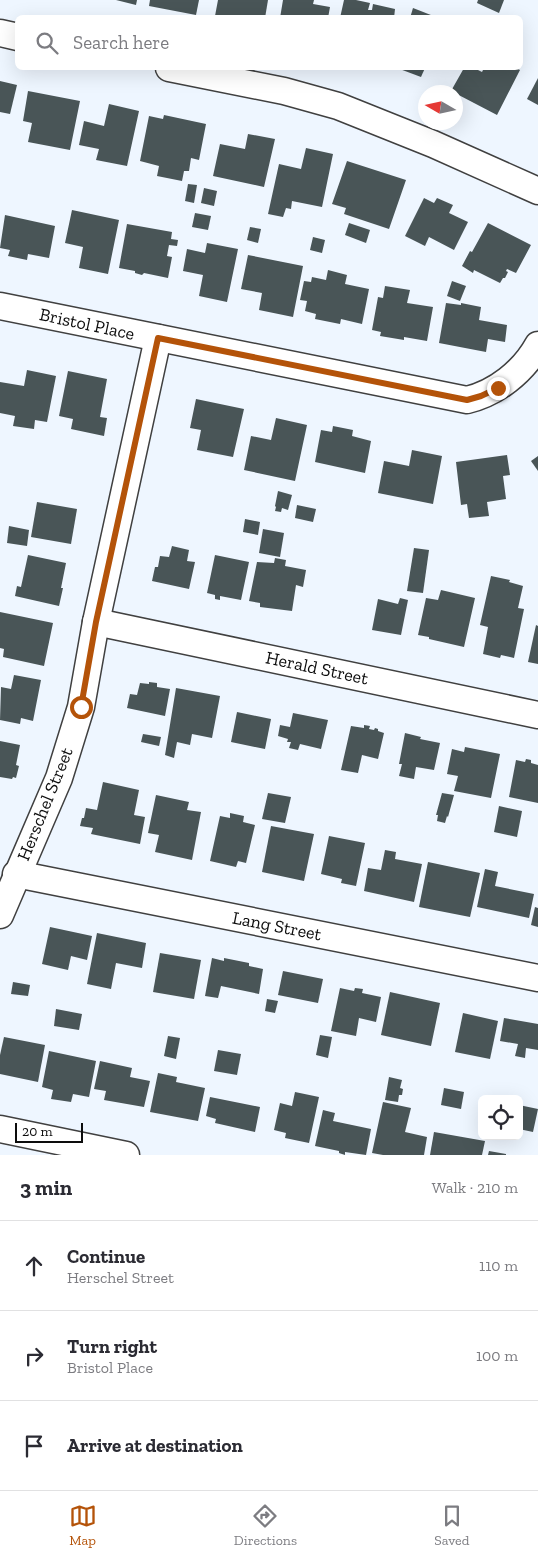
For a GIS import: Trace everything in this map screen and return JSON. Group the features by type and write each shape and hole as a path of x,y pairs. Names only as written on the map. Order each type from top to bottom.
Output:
{"street":[{"path":"0,33 15,36"},
{"path":"179,70 284,91 338,106 499,172 538,191"},
{"name":"Bristol Place","path":"0,306 467,400 498,388 517,371 538,345"},
{"name":"Herschel Street","path":"0,915 16,874 59,778 81,707 96,622 158,338"},
{"name":"Herald Street","path":"96,622 538,715"},
{"name":"Lang Street","path":"16,874 538,978"},
{"path":"0,1129 126,1155"}],"building":[{"path":"116,0 137,0 136,5"},
{"path":"150,0 199,0 196,15 149,6"},
{"path":"218,0 268,0 266,15 215,15"},
{"path":"283,0 314,0 313,4 330,7 329,15 280,15"},
{"path":"344,0 370,3 368,10 372,10 373,4 395,9 394,15 341,15"},
{"path":"478,0 504,0 499,13 477,3"},
{"path":"413,8 431,15 411,15"},
{"path":"402,70 424,70 421,77"},
{"path":"463,70 478,70 482,72 483,70 520,70 497,115 463,97 463,85 454,85"},
{"path":"538,78 538,105 527,99"},
{"path":"0,81 17,85 10,114 0,112"},
{"path":"28,91 80,101 70,150 28,142 32,123 23,121"},
{"path":"109,104 139,111 127,166 96,160 99,149 79,145 84,121 104,126"},
{"path":"164,115 206,124 199,160 191,158 189,171 184,171 182,181 157,176 159,166 140,161 149,116 163,119"},
{"path":"248,134 275,139 264,187 213,176 220,144 245,149"},
{"path":"306,148 333,154 322,207 292,201 291,209 286,208 283,217 268,214 279,164 301,169"},
{"path":"347,161 406,180 389,229 344,214 346,208 332,204"},
{"path":"188,184 197,185 194,203 185,201"},
{"path":"204,188 217,191 214,206 201,203"},
{"path":"424,198 434,203 437,198 453,205 449,213 468,222 454,250 429,237 425,246 405,236"},
{"path":"72,210 119,220 108,274 79,268 83,247 65,243"},
{"path":"195,213 211,216 208,230 192,227"},
{"path":"5,215 55,226 49,258 28,254 27,260 8,256 10,250 0,248"},
{"path":"349,223 370,230 366,243 345,235"},
{"path":"488,223 531,245 516,273 507,269 506,271 508,272 505,278 500,283 474,270 473,273 462,266"},
{"path":"127,224 172,232 171,239 178,240 177,246 169,245 167,256 172,257 168,278 144,273 142,275 135,273 135,271 119,268"},
{"path":"250,227 261,229 258,243 247,240"},
{"path":"313,237 325,240 322,253 310,250"},
{"path":"207,243 238,249 227,302 199,296 203,275 183,271 187,249 205,253"},
{"path":"248,255 303,266 293,317 259,310 262,293 241,289"},
{"path":"328,270 347,275 345,284 369,289 362,324 341,319 340,324 315,319 316,314 305,311 307,301 300,300 304,281 311,282 312,277 326,280"},
{"path":"452,281 466,286 460,301 447,296"},
{"path":"385,286 410,290 407,303 433,307 427,341 404,337 404,340 380,336 381,332 372,330 378,297 383,298"},
{"path":"446,303 461,305 461,303 481,307 479,320 507,325 505,342 488,339 486,352 439,343"},
{"path":"27,370 56,376 47,422 35,420 34,429 13,426 15,416 0,413 0,382 24,386"},
{"path":"68,371 107,379 100,417 107,418 104,436 71,429 73,419 59,416"},
{"path":"196,399 244,409 233,457 197,450 201,430 190,428"},
{"path":"276,418 307,425 295,481 244,470 251,436 271,440"},
{"path":"333,426 353,430 352,436 371,441 365,473 315,462 321,430 332,432"},
{"path":"412,450 442,456 433,504 378,493 384,461 409,466"},
{"path":"507,455 510,475 503,476 506,499 487,502 489,516 469,518 467,504 461,505 456,462"},
{"path":"538,456 538,471 531,461"},
{"path":"278,491 292,495 288,510 282,508 281,512 275,511"},
{"path":"37,502 77,509 71,544 31,537"},
{"path":"297,505 316,509 313,522 295,518"},
{"path":"245,519 260,522 258,535 243,532"},
{"path":"9,526 29,530 27,546 7,543"},
{"path":"263,529 284,533 280,557 259,553"},
{"path":"172,546 189,550 187,561 195,562 189,589 152,581 160,556 169,557"},
{"path":"414,548 429,550 423,593 407,591"},
{"path":"28,555 66,563 59,606 15,596 17,586 21,587"},
{"path":"215,555 249,562 241,600 220,596 220,600 215,599 215,595 207,593"},
{"path":"275,558 286,560 285,566 306,570 303,587 296,585 292,611 260,607 260,603 249,601 257,562 274,563"},
{"path":"491,576 510,580 509,582 523,586 518,608 524,609 514,658 501,655 500,658 483,654 488,627 480,625"},
{"path":"441,590 475,598 464,647 418,635 426,598 438,600"},
{"path":"400,598 408,600 401,635 372,630 378,599 398,604"},
{"path":"0,612 53,623 44,666 3,657 4,649 0,648"},
{"path":"536,625 538,626 538,664 528,662"},
{"path":"14,675 41,680 33,721 21,718 20,724 0,720 1,687 11,689"},
{"path":"149,682 157,683 157,687 170,689 165,716 127,708 130,694 137,695 140,683 149,684"},
{"path":"176,688 220,696 212,738 192,734 190,745 177,742 174,758 165,755"},
{"path":"237,712 271,719 265,749 231,742"},
{"path":"293,713 328,720 321,749 300,744 298,750 289,748 291,742 287,742 288,739 278,736 280,725 290,727"},
{"path":"364,725 370,726 369,729 374,730 375,728 384,733 378,759 362,755 358,773 341,770 351,726 364,728"},
{"path":"405,733 421,737 420,739 440,743 434,770 416,767 414,779 399,776 402,764 399,764"},
{"path":"143,734 161,737 159,746 141,742"},
{"path":"0,741 20,745 16,765 19,766 16,778 0,777"},
{"path":"465,747 500,754 491,798 454,791 458,776 447,774 452,749 464,752"},
{"path":"526,759 538,765 538,803 509,797 516,760 525,762"},
{"path":"103,782 139,790 134,815 145,817 140,844 91,834 93,828 80,826 86,808 97,810"},
{"path":"268,793 291,797 285,823 262,819"},
{"path":"442,793 454,795 445,823 437,821 438,815 436,815"},
{"path":"156,795 189,802 187,810 201,812 192,860 155,852 159,835 148,833"},
{"path":"499,806 522,811 517,837 494,832"},
{"path":"230,813 244,816 243,822 255,825 246,863 238,861 236,867 210,861 220,816 230,818"},
{"path":"271,826 314,834 304,881 262,872"},
{"path":"329,836 365,843 356,886 341,883 342,879 321,874"},
{"path":"385,850 396,852 395,859 422,864 414,902 364,891 368,868 381,870"},
{"path":"428,862 480,873 470,917 419,907"},
{"path":"485,869 498,872 495,886 534,894 529,918 477,907"},
{"path":"535,907 538,908 538,927 531,925"},
{"path":"50,927 92,936 87,960 71,956 68,970 42,964"},
{"path":"97,933 146,943 142,968 116,963 111,989 87,984"},
{"path":"160,953 201,960 194,999 153,992"},
{"path":"212,958 224,961 224,958 249,963 249,966 263,969 259,994 221,986 218,998 205,996"},
{"path":"283,971 323,979 318,1003 278,995"},
{"path":"13,982 30,985 28,996 11,994"},
{"path":"340,988 354,991 355,988 363,989 362,993 381,997 376,1022 359,1018 356,1036 331,1031"},
{"path":"390,992 440,1003 431,1046 381,1035"},
{"path":"267,999 278,1001 275,1013 265,1011"},
{"path":"56,1009 82,1014 79,1030 54,1026"},
{"path":"463,1013 498,1021 490,1059 455,1052"},
{"path":"504,1018 538,1024 538,1050 526,1048 525,1058 515,1056 518,1044 500,1041"},
{"path":"320,1035 332,1037 328,1058 316,1055"},
{"path":"168,1036 180,1038 176,1059 164,1056"},
{"path":"4,1037 45,1045 38,1082 0,1074 0,1055"},
{"path":"218,1050 241,1054 237,1075 214,1071"},
{"path":"49,1051 96,1061 89,1097 73,1094 71,1102 51,1099 53,1090 42,1087"},
{"path":"100,1061 132,1068 130,1077 150,1081 144,1107 104,1100 106,1091 94,1089"},
{"path":"158,1073 177,1077 176,1082 205,1088 198,1121 150,1112"},
{"path":"389,1077 402,1080 400,1088 403,1089 402,1095 399,1095 398,1102 385,1100"},
{"path":"444,1088 464,1092 461,1109 441,1105"},
{"path":"295,1092 319,1097 309,1143 285,1138 286,1133 274,1130 280,1103 292,1106"},
{"path":"210,1097 260,1107 255,1132 215,1123 216,1119 206,1116"},
{"path":"383,1102 411,1108 405,1132 427,1137 424,1155 383,1155 372,1153"},
{"path":"523,1106 538,1109 533,1132 523,1130"},
{"path":"323,1110 335,1113 333,1121 371,1129 366,1155 345,1152 345,1155 339,1153 339,1151 315,1146"},
{"path":"434,1132 485,1141 482,1155 430,1155"},
{"path":"489,1151 506,1154 506,1155 488,1155"}],"route":[{"path":"81,707 96,622 158,338 467,400 498,388"}]}
